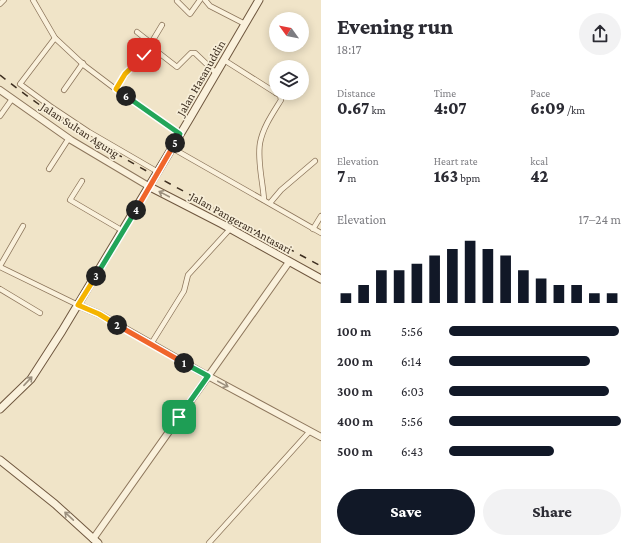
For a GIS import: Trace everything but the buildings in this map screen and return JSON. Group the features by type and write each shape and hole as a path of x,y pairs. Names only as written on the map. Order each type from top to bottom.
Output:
{"main road":[{"name":"Jalan Hasanuddin","path":"0,409 31,379 78,305 259,0"},
{"name":"Jalan Pangeran Antasari","path":"150,186 321,279"},
{"path":"0,460 55,504 95,541"}],"street":[{"path":"0,4 4,0"},
{"path":"33,0 55,38 83,63 116,89 180,134"},
{"path":"177,1 190,14 200,0"},
{"path":"205,0 210,6 245,24"},
{"path":"116,89 125,74 139,61 162,25"},
{"path":"136,32 177,67 191,53 195,53 216,73"},
{"path":"55,38 20,84 89,132 158,172"},
{"path":"224,60 269,89"},
{"path":"64,90 83,63"},
{"name":"Jalan Sultan Agung","path":"0,90 69,138 150,186"},
{"path":"0,116 12,99"},
{"path":"264,200 260,142 269,120 281,100"},
{"path":"49,170 69,138"},
{"path":"172,148 321,233"},
{"path":"270,203 281,190 315,161"},
{"path":"82,181 70,200 123,231"},
{"path":"313,229 321,216"},
{"path":"24,226 1,268 99,314 208,376 321,437"},
{"path":"151,344 184,291 188,275 230,229"},
{"path":"95,541 208,376 289,262"},
{"path":"0,289 40,313"},
{"path":"209,543 310,431"}],"railway":[{"path":"0,75 66,123 113,152 321,266"}],"route":[{"path":"144,55 125,74 116,89 180,134 78,305 99,314 208,376 179,417"}]}
